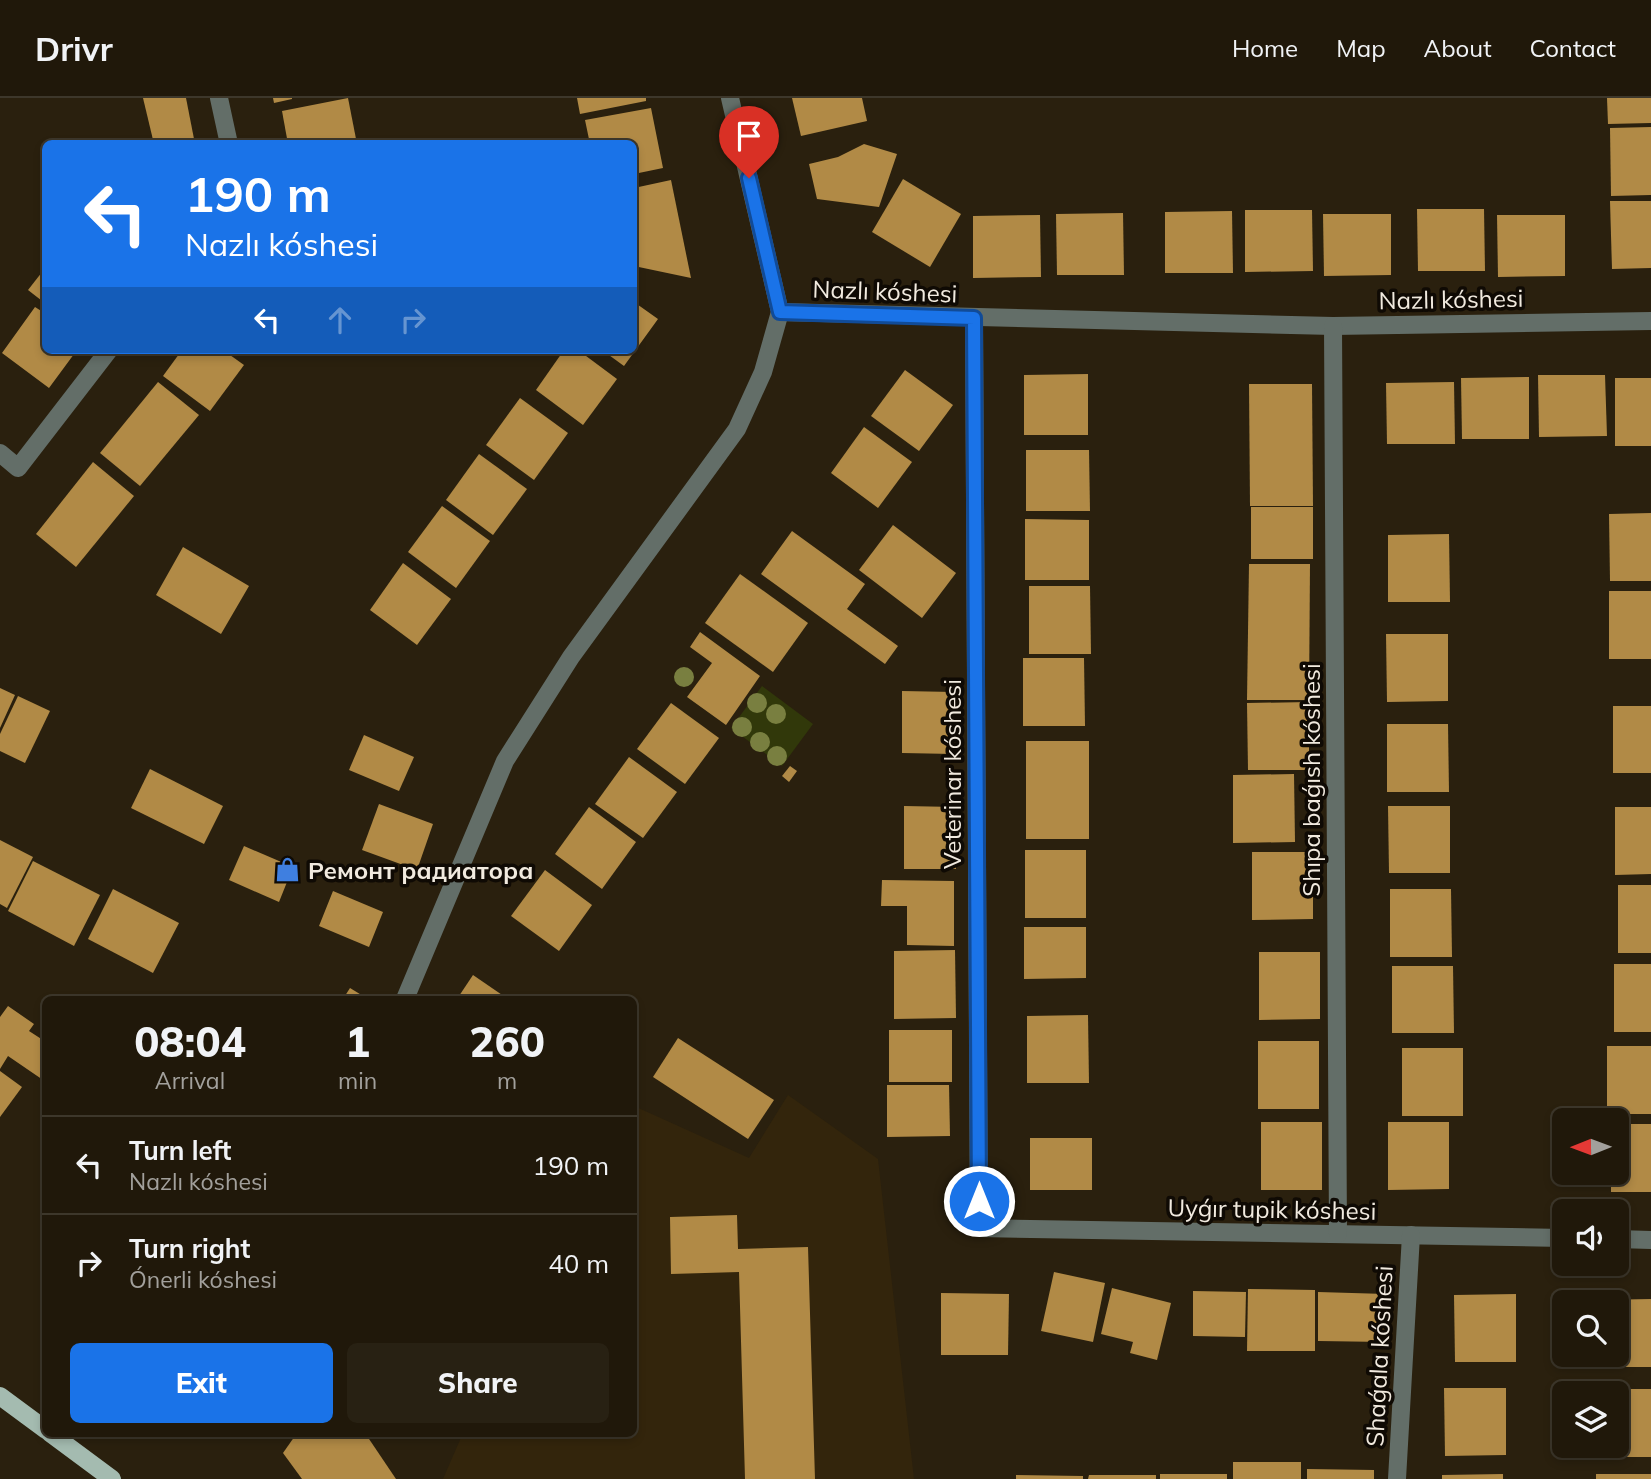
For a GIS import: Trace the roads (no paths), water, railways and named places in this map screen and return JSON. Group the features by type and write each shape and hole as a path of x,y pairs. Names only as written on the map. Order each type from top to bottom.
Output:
{"main road":[{"path":"0,1396 42,1427"},
{"path":"55,1437 112,1479"}],"street":[{"path":"219,98 228,140"},
{"path":"730,98 780,312"},
{"name":"Nazlı kóshesi","path":"406,996 505,761 571,657 737,429 763,372 780,312 1333,326 1651,321"},
{"name":"Veterinar kóshesi","path":"974,318 979,1228"},
{"name":"Shıpa baǵısh kóshesi","path":"1333,326 1338,1234"},
{"path":"0,453 18,468 106,354"},
{"name":"Uyǵır tupik kóshesi","path":"979,1228 1552,1238"},
{"name":"Shaǵala kóshesi","path":"1397,1479 1411,1235"},
{"path":"1629,1239 1651,1240"}],"place":[{"name":"Ремонт радиатора","path":"288,870"}]}
